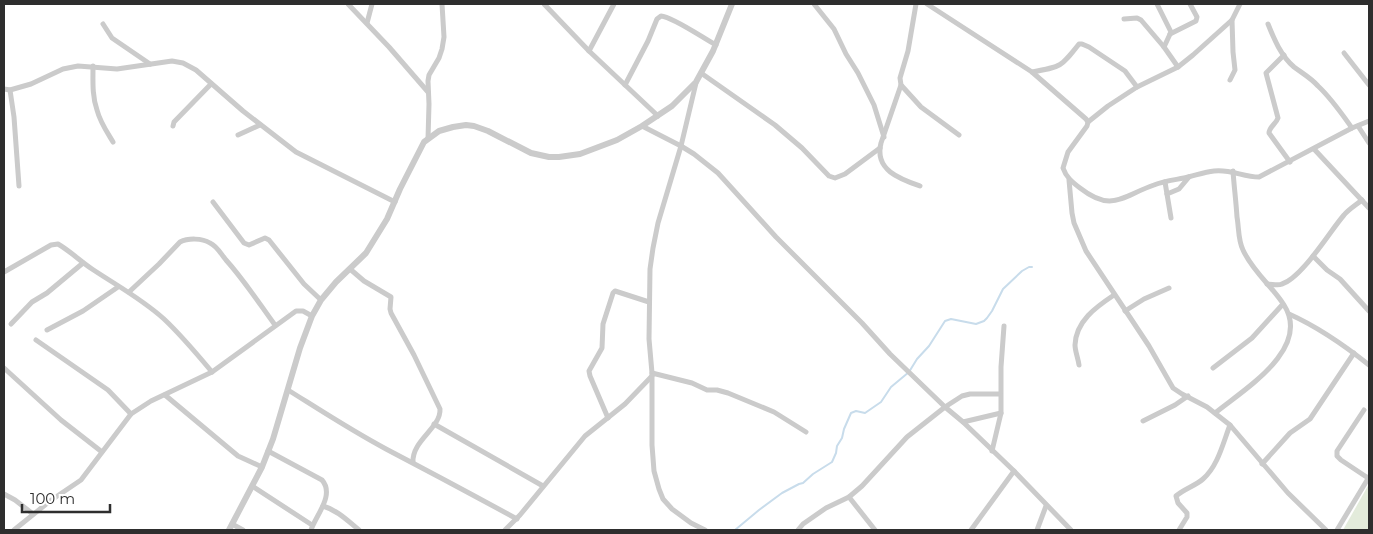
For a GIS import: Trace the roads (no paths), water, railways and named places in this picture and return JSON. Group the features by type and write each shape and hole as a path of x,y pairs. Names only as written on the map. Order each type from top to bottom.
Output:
{"street":[{"path":"348,4 394,52 428,93"},
{"path":"367,23 372,4"},
{"path":"428,139 428,81 442,49 444,37 442,4"},
{"path":"544,4 589,51 658,116"},
{"path":"589,51 614,4"},
{"path":"243,530 231,527 262,467 312,316 321,300 336,282 366,253 387,219 424,142 439,131 453,126 466,125 488,131 531,153 549,157 559,157 593,150 617,140 658,116 686,93 696,82 716,45 732,4"},
{"path":"814,4 834,29 858,73 874,105 884,137"},
{"path":"916,4 908,51 900,78 901,85 880,148 880,157 890,172 920,186"},
{"path":"927,4 1032,72 1088,122"},
{"path":"1157,4 1170,29 1170,34 1164,47"},
{"path":"1170,34 1196,21 1197,17 1190,4"},
{"path":"1240,4 1232,20 1178,67 1136,87 1088,122 1068,152 1063,168 1069,180 1072,213 1078,236 1114,296 1149,346 1173,388 1215,413 1230,426 1288,493 1326,530"},
{"path":"625,85 657,19 661,16 673,20 716,45"},
{"path":"1124,19 1137,18 1141,20 1178,67"},
{"path":"1230,80 1235,70 1232,20"},
{"path":"103,24 112,38 150,64"},
{"path":"1268,24 1284,55 1294,67 1319,86 1369,144"},
{"path":"1032,72 1056,68 1061,65 1079,44 1082,44 1125,70 1136,87"},
{"path":"1344,53 1369,85"},
{"path":"1284,55 1266,73 1278,118 1270,128 1269,133 1290,162"},
{"path":"19,186 14,117 7,89 31,84 63,70 78,66 117,69 172,61 183,63 196,70 296,152 395,202"},
{"path":"93,66 96,110 113,142"},
{"path":"701,73 775,125 802,148 829,176 835,178 845,174 880,148"},
{"path":"696,82 681,146 658,223 650,269 648,339 652,375 652,444 654,471 659,489 663,499 672,509 691,523 705,530"},
{"path":"173,126 174,122 211,84"},
{"path":"901,85 921,107 959,135"},
{"path":"1069,180 1087,194 1102,201 1117,200 1153,185 1215,171 1233,171 1260,177 1369,121"},
{"path":"238,135 260,124"},
{"path":"642,126 694,154 718,173 776,237 862,323 890,354 945,407 964,422 1071,530"},
{"path":"1314,149 1369,208"},
{"path":"1215,413 1269,370 1278,358 1291,331 1289,314 1284,304 1250,263 1240,240 1233,171"},
{"path":"1167,194 1179,190 1188,177"},
{"path":"1165,182 1171,218"},
{"path":"1266,284 1282,285 1295,276 1346,213 1362,200"},
{"path":"213,202 244,243 249,245 265,238 269,240 304,284 321,300"},
{"path":"129,292 180,242 184,240 202,240 214,246 234,268 275,325"},
{"path":"4,272 51,245 58,244 118,287 129,292 164,319 212,372"},
{"path":"1313,256 1327,270 1340,279 1369,311"},
{"path":"11,324 32,302 47,293 83,263"},
{"path":"350,269 364,282 391,297 391,313 440,408 440,414 434,424 414,451 413,462"},
{"path":"47,330 83,310 118,287"},
{"path":"1125,311 1144,299 1169,288"},
{"path":"608,418 590,376 590,371 602,348 603,324 613,293 615,291 649,302"},
{"path":"1079,364 1075,347 1076,337 1081,326 1093,310 1114,296"},
{"path":"1212,368 1252,338 1284,304"},
{"path":"14,530 50,501 82,480 131,414 151,401 212,372 296,311 303,311 312,316"},
{"path":"1289,314 1316,327 1369,365"},
{"path":"992,451 1001,413 1001,355 1004,326"},
{"path":"36,340 108,390 131,414"},
{"path":"1262,464 1290,433 1310,419 1354,353"},
{"path":"4,368 61,420 102,452"},
{"path":"505,530 585,436 625,404 652,375"},
{"path":"652,375 692,383 707,390 717,390 728,394 774,412 806,432"},
{"path":"288,390 369,440 517,518"},
{"path":"798,530 803,524 826,508 849,497 862,486 906,437 945,407 962,396 970,394 1000,394"},
{"path":"165,395 238,456 262,467"},
{"path":"1143,421 1168,409 1188,396"},
{"path":"1337,530 1369,477 1337,456 1337,451 1364,410"},
{"path":"964,422 1001,413"},
{"path":"434,424 543,486"},
{"path":"1179,530 1188,517 1187,513 1178,503 1176,496 1207,475 1214,465 1230,426"},
{"path":"252,486 312,528 327,493 326,485 322,480 268,451"},
{"path":"971,530 1014,471"},
{"path":"4,494 33,514"},
{"path":"849,497 874,530"},
{"path":"322,506 336,512 359,530"},
{"path":"1037,530 1046,506"}],"waterway":[{"path":"735,530 782,493 803,483 832,462 851,413 856,411 865,413 881,402 891,387 909,372 945,321 951,319 976,324 984,321 992,311 1003,289 1022,271 1032,267"}]}
